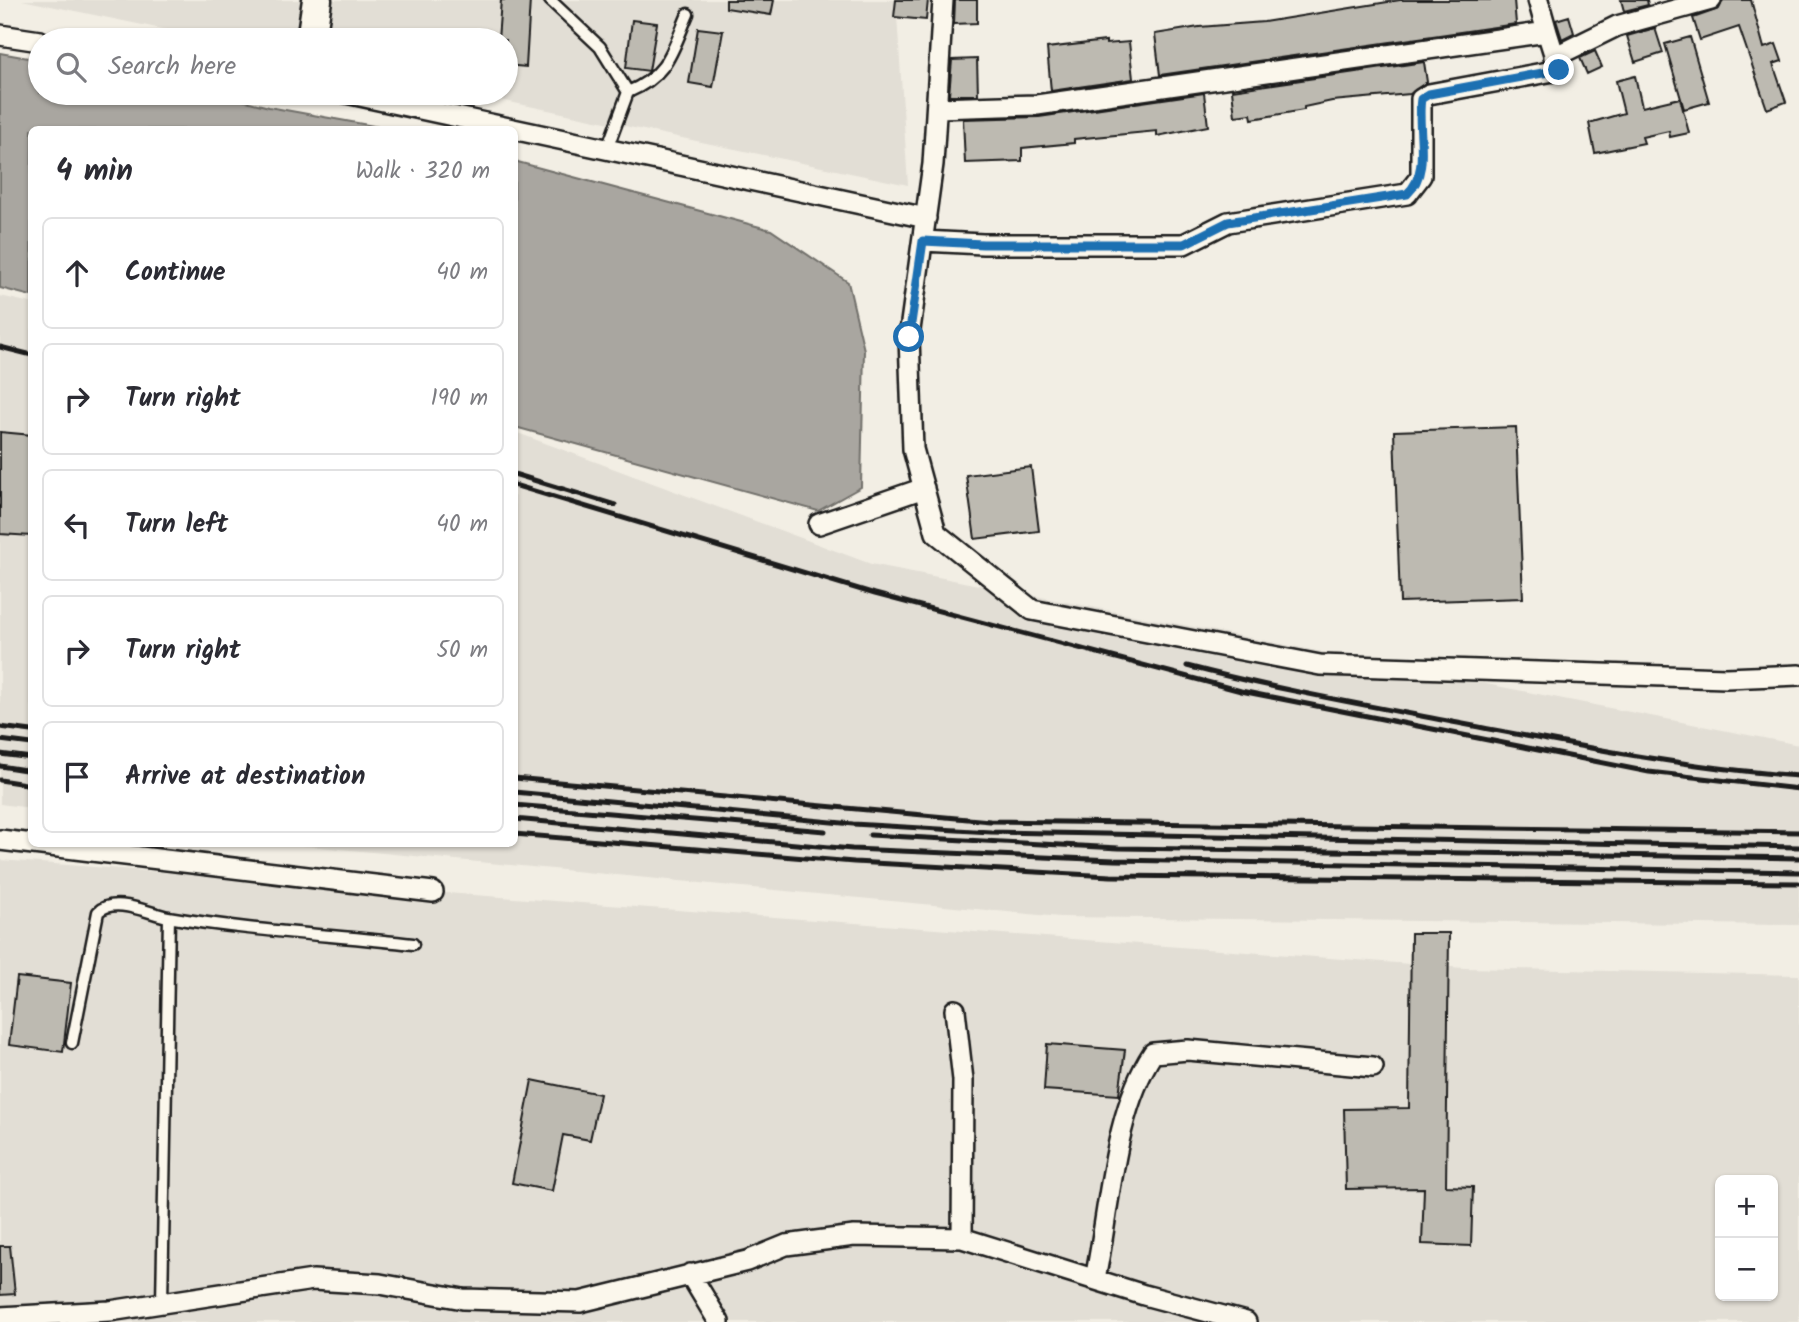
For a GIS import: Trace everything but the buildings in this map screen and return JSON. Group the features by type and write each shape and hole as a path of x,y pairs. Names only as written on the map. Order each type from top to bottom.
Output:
{"street":[{"path":"313,28 317,0"},
{"path":"943,0 937,108 926,218 909,337 913,449 936,533 1032,610 1320,665 1726,678 1799,675"},
{"path":"923,241 996,244 1184,244 1228,222 1407,194 1421,176 1418,113 1421,99 1429,94 1559,70 1538,0"},
{"path":"1554,57 1617,26 1711,0"},
{"path":"937,108 1037,105 1547,32"},
{"path":"0,35 28,39"},
{"path":"402,105 500,126"},
{"path":"518,130 926,218"},
{"path":"819,524 924,488"},
{"path":"0,840 28,843"},
{"path":"58,847 433,892"},
{"path":"955,1010 963,1080 962,1238"},
{"path":"1095,1279 1120,1139 1137,1078 1153,1053 1188,1049 1373,1067"},
{"path":"11,1318 110,1311 313,1280 380,1284 463,1299 580,1302 747,1261 786,1245 854,1236 962,1238 1246,1322"},
{"path":"690,1274 719,1322"}],"lane":[{"path":"550,1 600,47 628,92"},
{"path":"607,149 628,92 650,83 666,64 688,14"},
{"path":"72,1043 97,912 104,906 115,905 169,917 413,944"},
{"path":"162,1303 169,917"}],"shaded area":[{"path":"22,0 896,0 908,185 518,104 518,28 157,28"},
{"path":"0,53 28,58 28,105 261,105 374,126 28,126 28,295 0,288"},
{"path":"518,162 771,230 848,282 864,350 861,487 818,511 518,428"},
{"path":"0,296 28,302 28,808 0,804"},
{"path":"518,433 871,564 1799,745 1799,925 1060,917 319,847 518,847"},
{"path":"0,860 1464,968 1799,975 1799,1322 0,1322"}],"railway":[{"path":"0,347 28,354"},
{"path":"518,475 615,505"},
{"path":"518,486 875,594 1241,691 1649,772 1799,789"},
{"path":"1187,666 1256,683 1588,748 1672,762 1799,776"},
{"path":"0,727 28,730"},
{"path":"0,740 28,744"},
{"path":"0,754 28,758"},
{"path":"0,766 28,770"},
{"path":"518,778 990,821 1799,832"},
{"path":"0,780 28,784"},
{"path":"518,792 853,824 991,832 1799,847"},
{"path":"518,805 825,831"},
{"path":"518,819 852,849 1114,860 1799,872"},
{"path":"518,834 854,862 1111,876 1799,883"},
{"path":"870,835 1119,848 1799,858"}],"route":[{"path":"909,337 923,241 983,244 1184,244 1228,222 1407,194 1421,176 1418,113 1421,99 1429,94 1559,70"}]}
